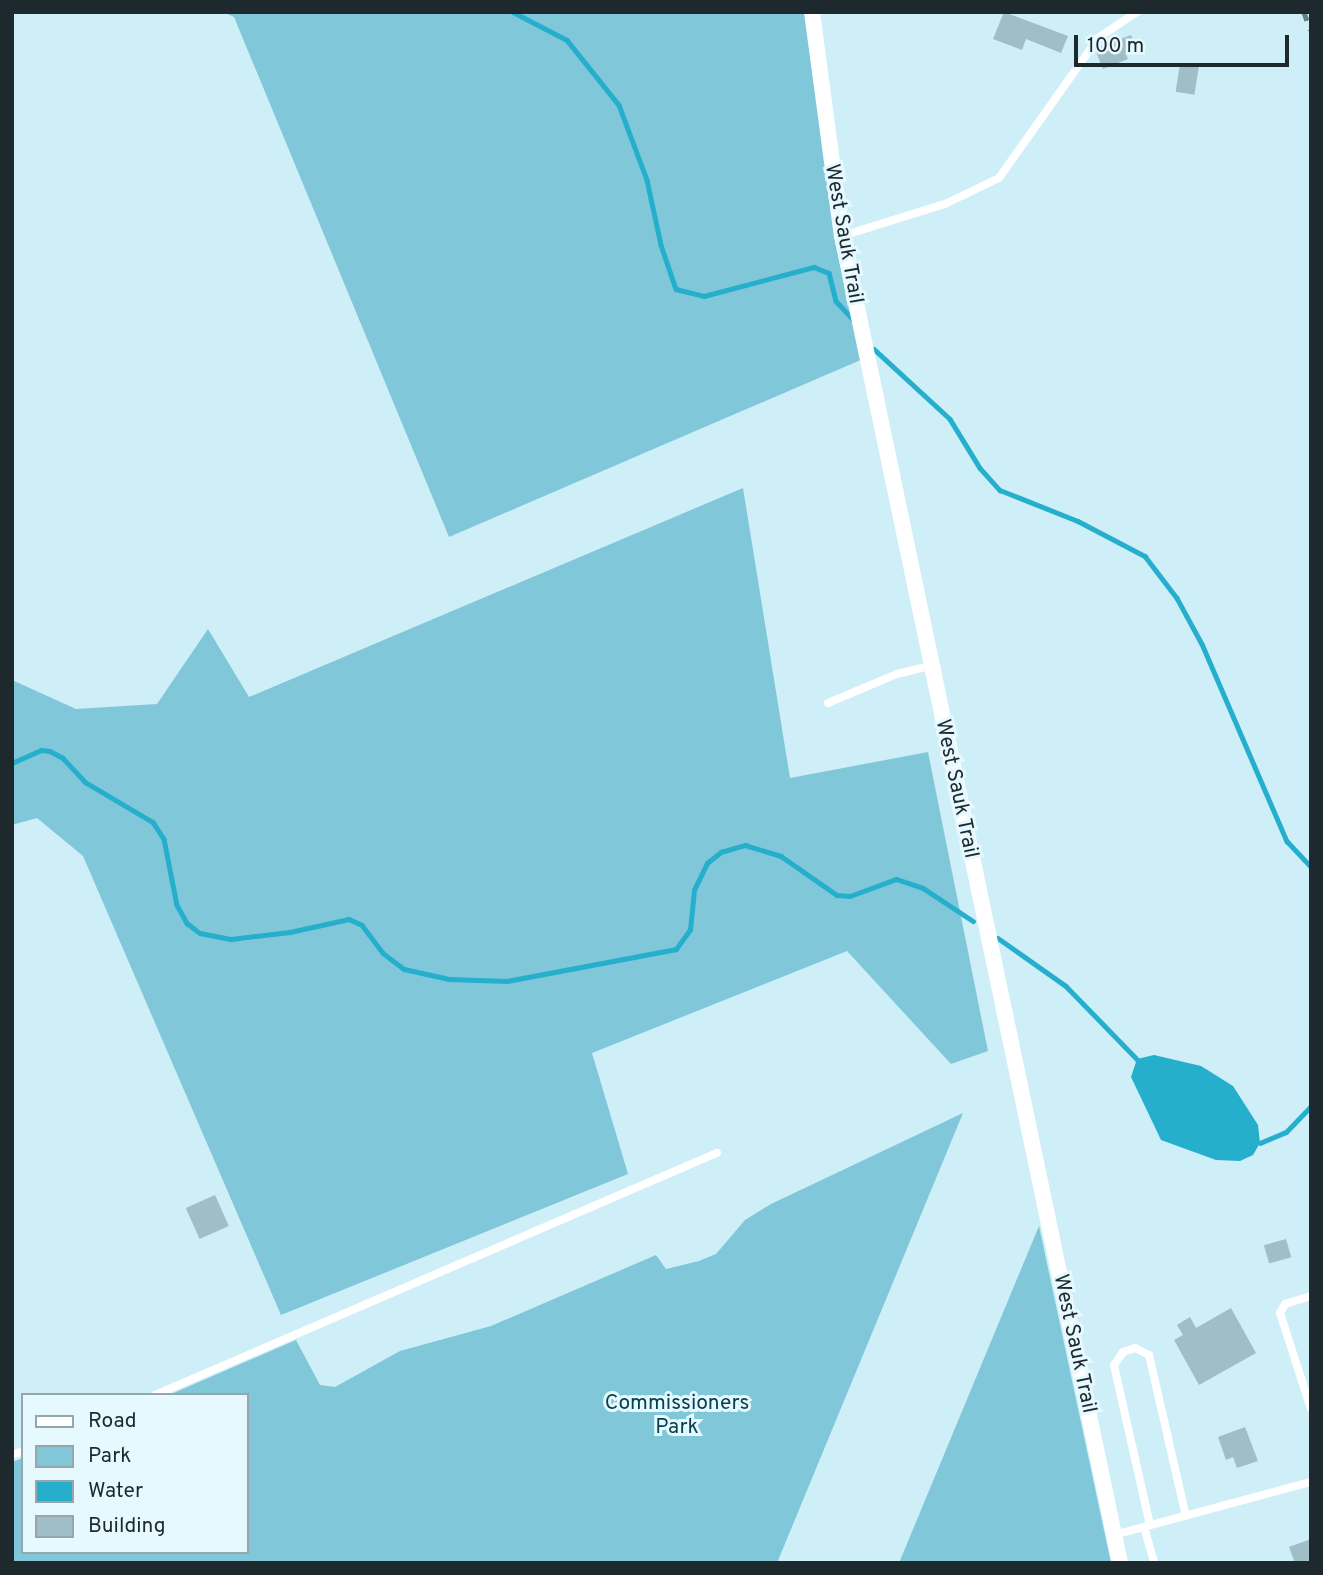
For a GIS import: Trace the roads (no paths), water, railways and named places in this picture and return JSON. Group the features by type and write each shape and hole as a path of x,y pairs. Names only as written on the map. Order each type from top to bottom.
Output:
{"street":[{"name":"West Sauk Trail","path":"812,12 842,236 1120,1563"}],"lane":[{"path":"842,236 946,204 999,178 1098,38 1137,12"},
{"path":"828,703 930,666"},
{"path":"160,1393 717,1153"},
{"path":"1311,1296 1285,1304 1280,1313 1311,1409"},
{"path":"1154,1563 1114,1365 1123,1352 1135,1348 1149,1355 1186,1516"},
{"path":"1114,1535 1311,1482"}],"water":[{"path":"1154,1055 1201,1066 1233,1086 1258,1125 1260,1143 1253,1155 1240,1161 1216,1160 1161,1140 1131,1077 1137,1059"}],"waterway":[{"path":"513,12 567,40 619,105 647,180 661,245 676,289 704,296 814,267 829,273 836,301 854,320"},
{"path":"874,349 950,419 980,468 1000,490 1078,521 1145,556 1177,598 1202,644 1287,841 1311,867"},
{"path":"12,763 41,750 50,751 63,758 85,782 153,822 164,839 177,905 187,923 200,933 231,939 290,932 349,919 362,925 383,953 404,969 449,979 507,981 676,949 690,930 694,890 707,863 721,852 745,845 781,856 837,895 850,896 896,879 923,888 973,921"},
{"path":"998,938 1066,986 1137,1059"},
{"path":"1260,1143 1286,1132 1311,1106"}],"railway":[{"path":"1304,12 1311,30"}],"park label":[{"name":"Commissioners Park","path":"677,1416"}]}
